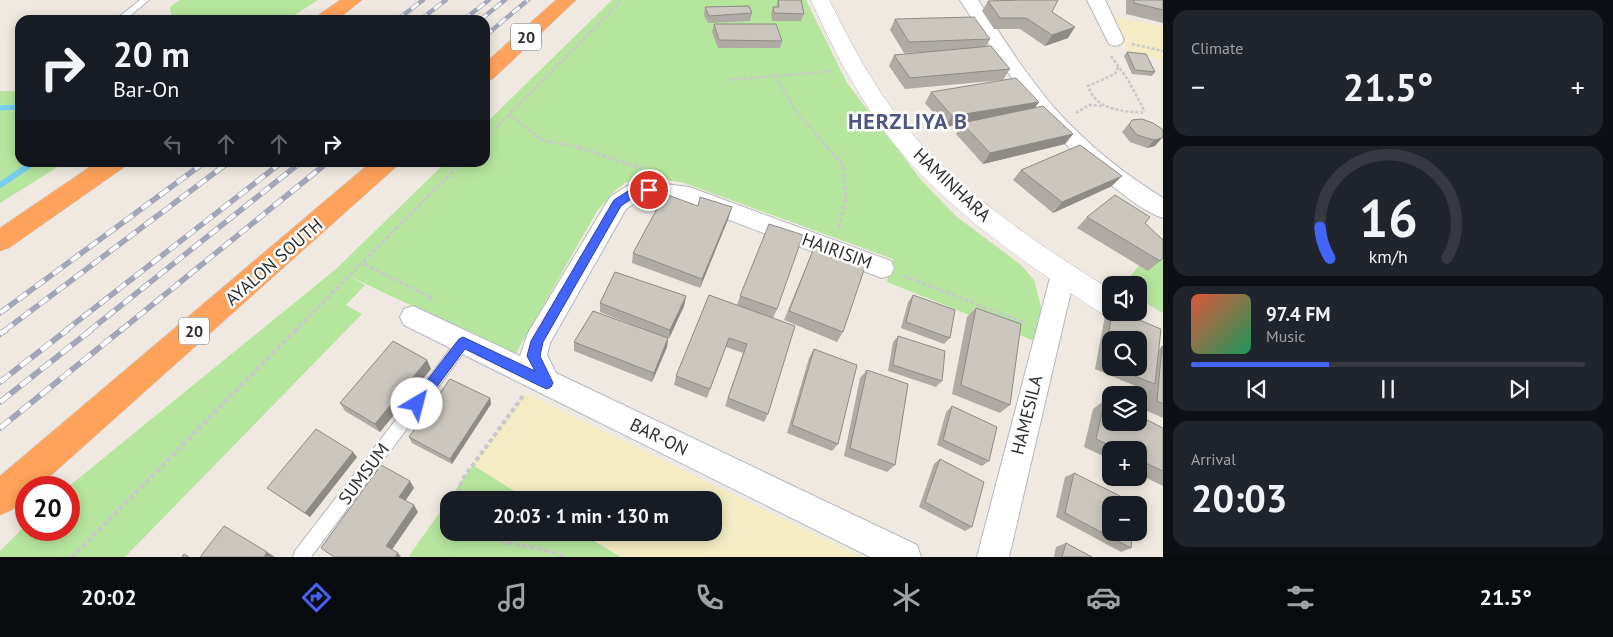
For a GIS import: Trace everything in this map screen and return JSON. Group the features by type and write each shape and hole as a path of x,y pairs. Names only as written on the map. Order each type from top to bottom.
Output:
{"highway":[{"path":"331,15 353,0"},
{"name":"20","path":"490,69 567,0"},
{"path":"0,241 108,167"},
{"name":"AYALON SOUTH","path":"0,498 381,167"}],"street":[{"name":"HAMINHARA","path":"820,0 868,90 908,145 979,214 1063,274 1102,299"},
{"path":"968,0 1038,101 1060,127 1094,159 1141,196 1163,209"},
{"path":"1096,0 1112,47"},
{"name":"HAIRISIM","path":"635,192 649,190 680,193 882,268"},
{"path":"541,380 534,356 537,341 618,203 635,192"},
{"name":"HAMESILA","path":"993,557 1063,274"},
{"name":"BAR-ON","path":"413,316 904,557"}],"lane":[{"path":"126,15 145,0"},
{"name":"SUMSUM","path":"301,557 463,342"}],"path":[{"path":"490,133 622,0"},
{"path":"1076,113 1089,105 1145,113 1128,80 1118,67 1112,47 1163,51"},
{"path":"1103,106 1089,91 1088,86 1115,74 1118,67"},
{"path":"729,80 856,69"},
{"path":"776,76 796,112 843,165 846,198 833,250"},
{"path":"509,114 542,140 572,145 641,168 635,192"},
{"path":"72,557 364,264 457,167"},
{"path":"364,264 433,298 413,316"},
{"path":"882,268 1048,331"},
{"path":"459,491 462,480 541,380"},
{"path":"500,541 546,549 566,557"}],"green space":[{"path":"180,0 318,0 295,15 171,15 170,7"},
{"path":"612,0 806,0 847,83 922,181 957,217 1021,265 1034,280 1043,315 1037,342 887,282 893,259 684,183 641,178 626,182 597,211 515,355 349,276 365,285 346,305 362,314 125,557 0,557 0,551 15,536 15,541 80,541 80,477 336,269 441,167 490,167 490,119"},
{"path":"0,91 15,91 15,167 58,167 0,203"},
{"path":"1163,237 1163,313 1147,304 1147,276 1130,276"},
{"path":"473,465 515,491 455,491"},
{"path":"440,512 440,541 594,541 621,557 410,557"}],"sand":[{"path":"1114,17 1163,26 1163,60 1127,53"},
{"path":"525,393 861,557 621,557 594,541 722,541 722,491 515,491 473,465"}],"building":[{"path":"778,0 801,0 804,14 774,13 773,7 779,7"},
{"path":"1058,0 1052,12 1075,27 1052,35 1026,18 1000,18 988,1"},
{"path":"1134,0 1163,0 1163,10 1134,3"},
{"path":"749,6 752,13 709,16 705,7"},
{"path":"974,17 990,39 909,42 895,19"},
{"path":"714,24 776,24 782,41 719,40"},
{"path":"991,46 1010,69 910,78 894,55"},
{"path":"1127,52 1146,54 1155,72 1135,70"},
{"path":"1016,78 1039,102 952,116 931,92"},
{"path":"1043,106 1073,134 990,153 962,123"},
{"path":"1142,119 1162,129 1163,137 1154,140 1137,135 1129,125 1132,120"},
{"path":"1080,145 1122,176 1062,202 1021,170"},
{"path":"665,194 698,206 700,197 732,207 702,279 633,253"},
{"path":"1115,195 1150,217 1145,223 1163,240 1163,258 1160,261 1087,217"},
{"path":"769,224 803,235 777,309 740,296"},
{"path":"815,245 866,264 843,332 789,311"},
{"path":"615,272 686,296 670,330 600,303"},
{"path":"709,295 795,326 768,414 728,398 747,344 729,338 710,389 676,376"},
{"path":"913,295 955,310 950,338 906,322"},
{"path":"976,308 1021,324 1010,405 961,385"},
{"path":"593,311 668,338 654,373 574,342"},
{"path":"1111,321 1142,321 1161,329 1155,384 1134,376 1147,376 1147,331 1109,331"},
{"path":"898,336 945,351 942,381 893,365"},
{"path":"393,341 427,360 375,424 340,403"},
{"path":"1163,347 1163,404 1157,401"},
{"path":"814,349 857,365 838,444 792,425"},
{"path":"867,370 908,384 895,465 850,448"},
{"path":"450,379 490,398 450,459 409,437"},
{"path":"952,406 997,427 989,461 943,440"},
{"path":"1102,413 1102,431 1147,431 1147,420 1163,428 1163,471 1147,464 1147,441 1102,442 1096,439"},
{"path":"316,429 353,452 305,513 267,488"},
{"path":"940,459 984,482 972,527 925,502"},
{"path":"381,465 410,481 399,497 414,505 386,546 398,553 395,557 334,557 321,548"},
{"path":"1074,473 1120,496 1102,496 1102,533 1065,513"},
{"path":"224,526 267,552 264,557 200,557"},
{"path":"1118,541 1132,541 1131,548"},
{"path":"1066,543 1092,557 1062,557"}],"waterway":[{"path":"0,108 15,107"},
{"path":"0,185 27,167"}],"railway":[{"path":"404,15 423,0"},
{"path":"426,15 446,0"},
{"path":"470,15 489,0"},
{"path":"486,15 505,0"},
{"path":"490,32 528,0"},
{"path":"0,313 198,167"},
{"path":"4,331 222,167"},
{"path":"65,331 276,167"},
{"path":"89,331 295,167"},
{"path":"120,331 322,167"},
{"path":"0,334 6,330"},
{"path":"0,382 67,330"},
{"path":"0,402 91,330"},
{"path":"0,428 121,330"}],"district":[{"name":"HERZLIYA B","path":"908,121"}],"route":[{"path":"417,404 463,342 547,383 534,356 537,341 618,203 635,192 649,190"}]}
